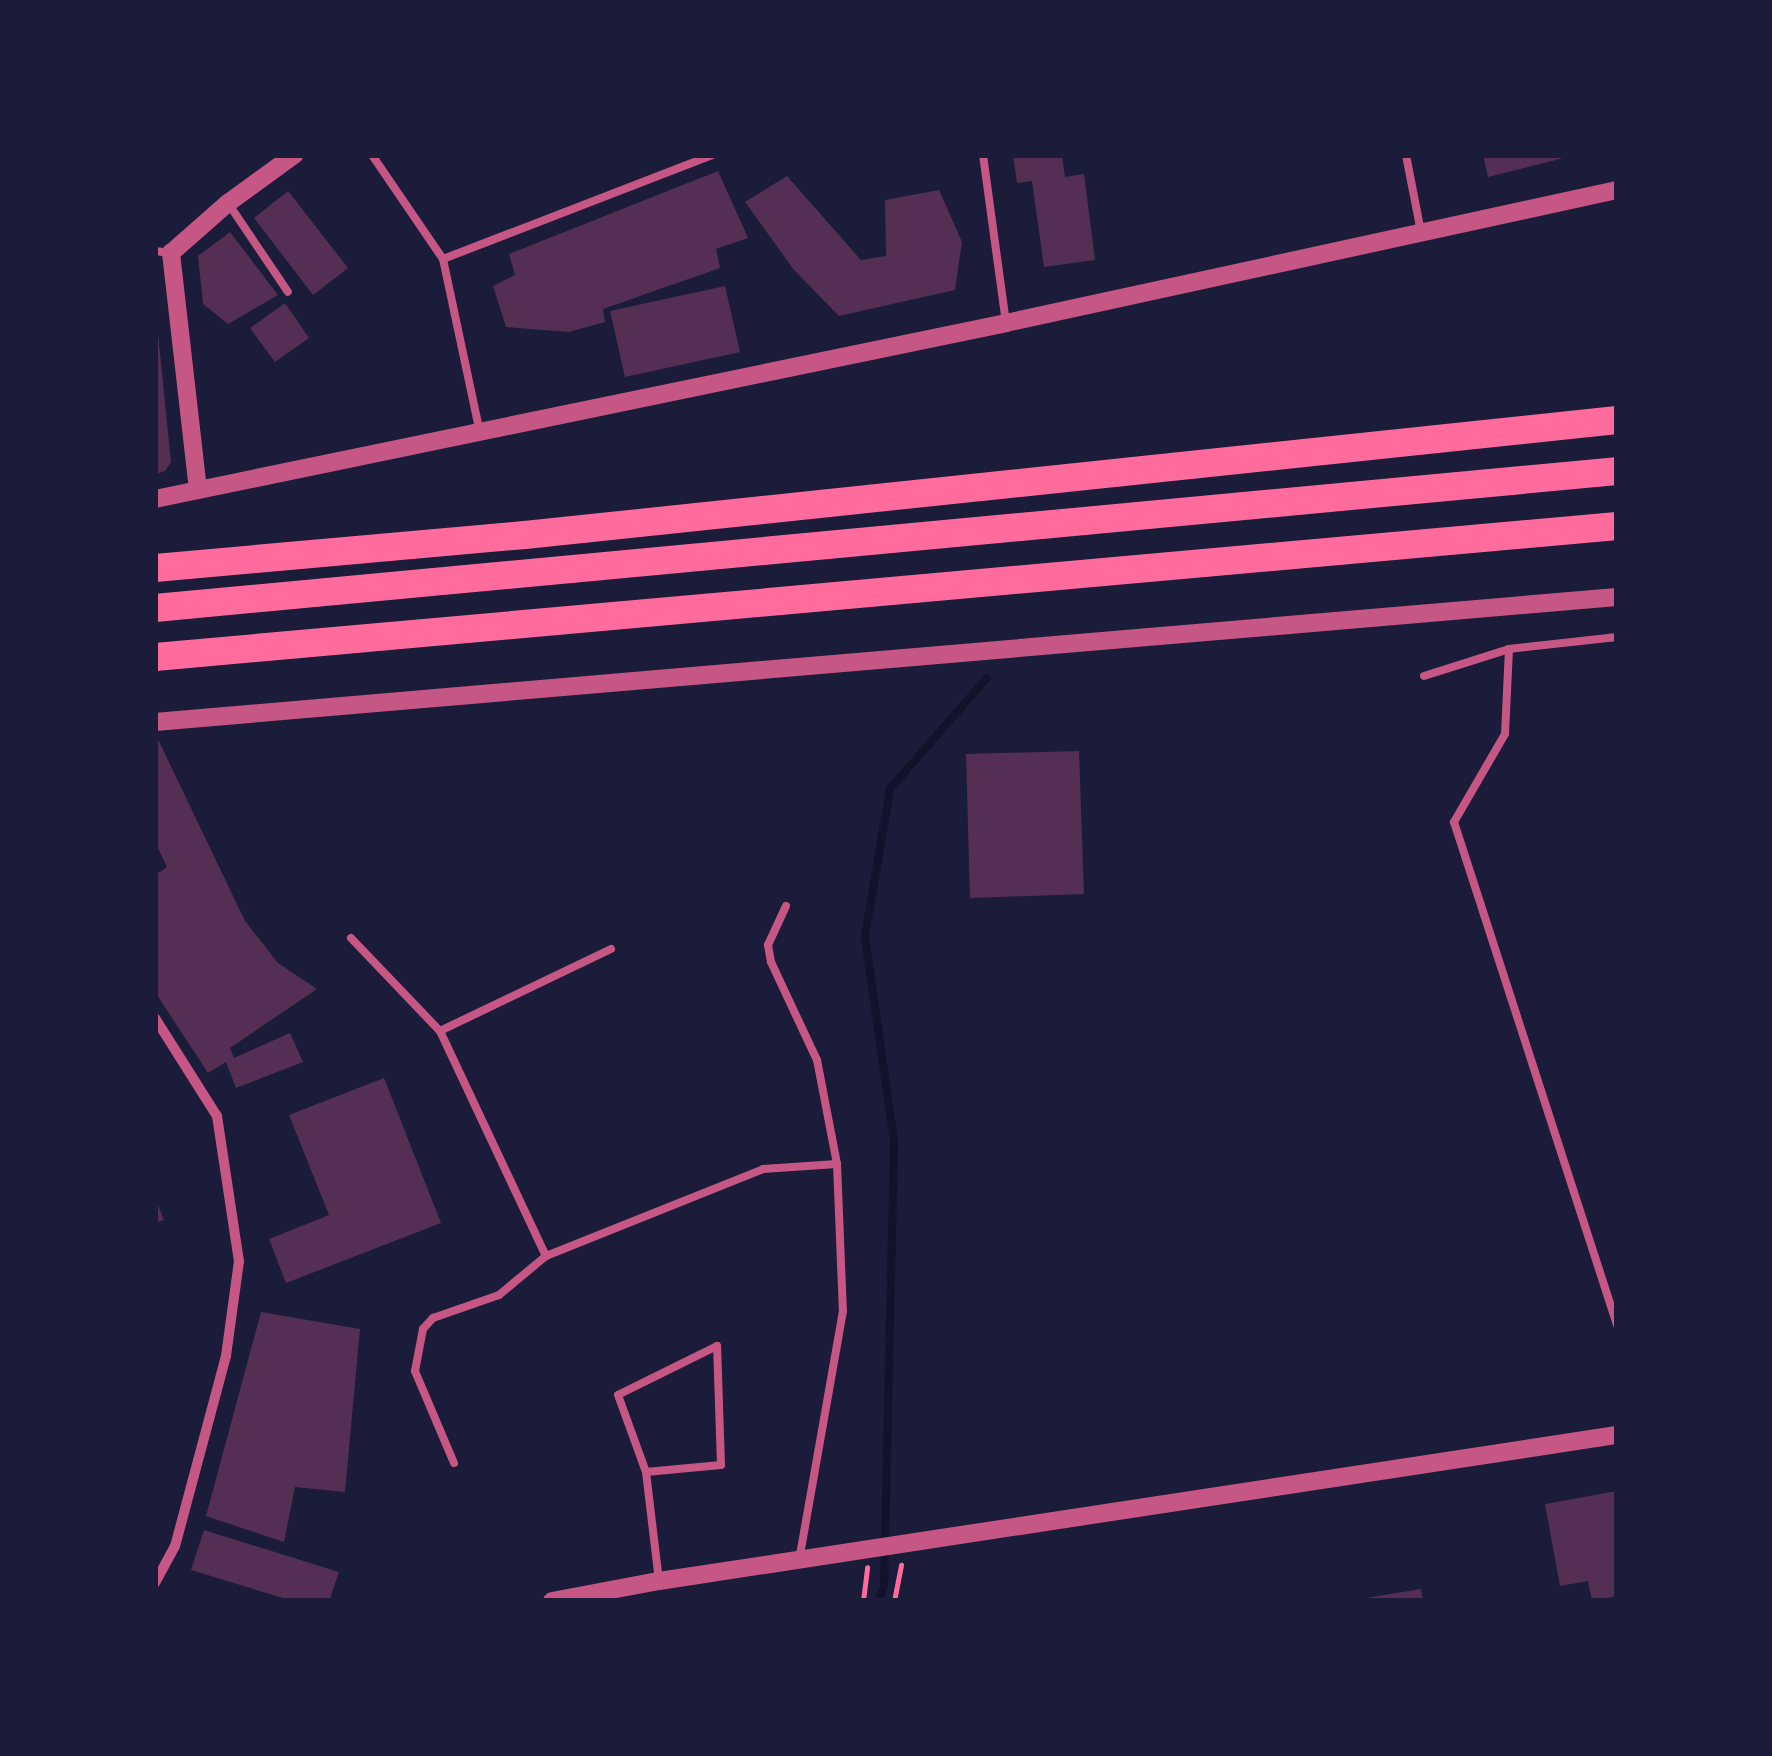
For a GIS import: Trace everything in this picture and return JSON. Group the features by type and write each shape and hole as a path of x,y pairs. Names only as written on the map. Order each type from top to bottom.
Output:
{"highway":[{"path":"155,568 544,533 1617,420"},
{"path":"155,608 1617,471"},
{"path":"155,658 1617,526"}],"street":[{"path":"198,490 160,255 294,155"},
{"path":"155,499 1006,323 1617,190"},
{"path":"155,722 1617,598"},
{"path":"155,1018 218,1116 240,1261 226,1356 175,1546 155,1583"},
{"path":"552,1601 658,1581 1617,1435"}],"lane":[{"path":"372,155 443,259 479,429"},
{"path":"443,259 712,155"},
{"path":"983,155 1006,323"},
{"path":"1406,155 1421,232"},
{"path":"228,203 288,292"},
{"path":"1424,676 1508,649 1617,637"},
{"path":"1508,649 1504,734 1454,822 1617,1325"},
{"path":"786,906 773,927 770,962 816,1060 837,1164 842,1311 799,1560"},
{"path":"352,938 440,1031 546,1256"},
{"path":"440,1031 611,949"},
{"path":"454,1463 415,1370 424,1329 433,1318 499,1296 546,1256 763,1169 837,1164"},
{"path":"646,1472 721,1466 717,1346 618,1395 646,1472 658,1581"}],"path":[{"path":"894,1601 899,1591 902,1544"},
{"path":"863,1601 868,1592 867,1549"}],"building":[{"path":"1013,155 1062,155 1065,177 1084,174 1095,260 1044,267 1032,181 1017,183"},
{"path":"1483,155 1571,155 1571,156 1488,177"},
{"path":"718,171 748,238 716,249 720,268 603,309 605,322 569,332 506,327 493,286 515,275 509,254"},
{"path":"787,176 861,260 886,256 885,200 939,190 962,242 955,290 839,316 794,270 745,202"},
{"path":"288,191 348,268 313,295 254,218"},
{"path":"230,232 278,295 228,324 203,304 198,256"},
{"path":"725,286 740,352 625,377 610,311"},
{"path":"285,303 309,338 275,362 250,328"},
{"path":"155,304 171,462 165,471 155,474"},
{"path":"155,733 245,921 278,963 317,989 230,1048 234,1058 290,1033 303,1062 236,1088 226,1062 208,1073 155,992 155,875 167,867 155,842"},
{"path":"1079,751 1084,894 970,898 966,754"},
{"path":"384,1078 441,1223 286,1283 269,1239 329,1215 289,1115"},
{"path":"155,1198 164,1220 155,1223"},
{"path":"261,1312 360,1329 345,1492 295,1487 284,1542 206,1516"},
{"path":"1617,1491 1617,1596 1592,1601 1588,1581 1560,1586 1545,1504"},
{"path":"204,1530 339,1572 329,1601 293,1601 191,1570"},
{"path":"1421,1589 1423,1601 1360,1601 1360,1599"}],"waterway":[{"path":"878,1601 884,1586 894,1141 865,936 890,789 987,678"}]}
